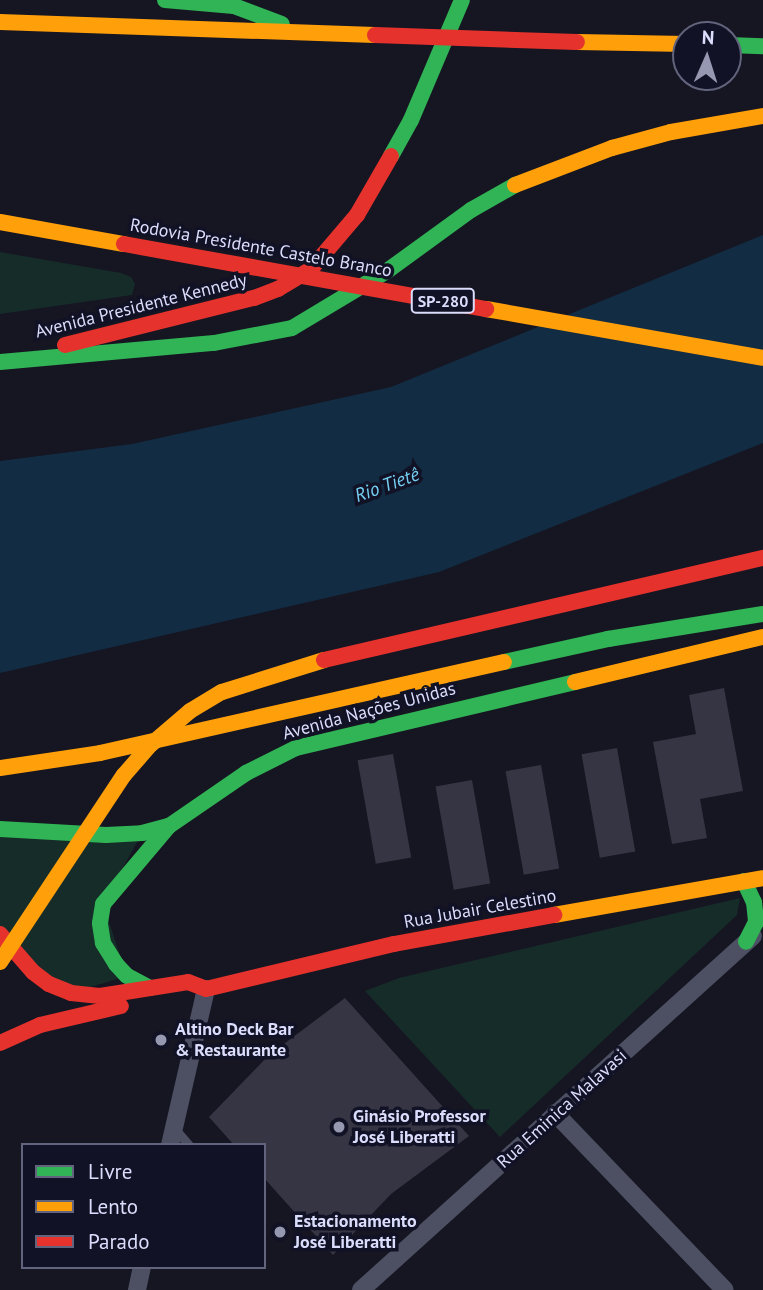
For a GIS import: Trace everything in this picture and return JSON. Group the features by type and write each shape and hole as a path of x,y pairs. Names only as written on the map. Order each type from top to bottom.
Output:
{"main road":[{"path":"165,0 234,6 306,33"},
{"name":"Avenida Presidente Kennedy","path":"0,362 254,298 278,289 311,269 357,215 380,177 411,120 462,0"},
{"path":"0,22 672,44"},
{"path":"742,45 763,46"},
{"path":"0,362 214,343 292,328 387,271 471,210 525,180 612,148 671,132 763,116"},
{"name":"Rodovia Presidente Castelo Branco","path":"0,222 763,358"},
{"path":"0,962 124,775 148,747 190,711 222,692 354,651 763,558"},
{"path":"0,768 100,753 608,639 763,614"},
{"name":"Avenida Nações Unidas","path":"0,829 106,835 142,833 169,826 256,767 296,748 763,637"},
{"path":"150,988 127,975 116,964 103,943 100,923 103,904 169,826"},
{"name":"Rua Jubair Celestino","path":"0,1043 40,1025 206,989 296,965 394,944 763,878"},
{"path":"744,881 754,902 756,922 746,942"},
{"path":"0,933 33,972 60,989 100,996 188,982 206,989"}],"street":[{"name":"Rua Eminica Malavasi","path":"360,1290 763,927"},
{"path":"172,1136 206,989"},
{"path":"555,1114 725,1290"},
{"path":"137,1290 142,1269"}],"green space":[{"path":"0,252 121,273 131,277 135,284 132,295 0,314"},
{"path":"0,829 142,833 103,904 127,976 71,993 0,934"},
{"path":"740,898 737,915 500,1137 365,991 399,978"}],"water":[{"name":"Rio Tietê","path":"763,235 763,443 439,572 0,673 0,461 132,444 391,387"}],"building":[{"path":"724,688 743,791 700,799 707,838 672,844 653,742 696,734 689,695"},
{"path":"617,748 635,851 600,858 582,754"},
{"path":"393,754 411,857 376,864 358,760"},
{"path":"541,765 559,868 524,875 506,771"},
{"path":"472,780 490,883 454,890 436,786"},
{"name":"Ginásio Professor José Liberatti","path":"345,998 469,1136 391,1194 333,1255 266,1180 266,1143 232,1143 209,1117 268,1056"}],"traffic: fast":[{"path":"165,0 234,6 282,24"},
{"path":"391,156 411,120 462,0"},
{"path":"742,45 763,46"},
{"path":"0,362 214,343 292,328 387,271 471,210 515,185"},
{"path":"504,662 608,639 763,614"},
{"path":"0,829 106,835 142,833 169,826 246,773 296,748 575,682"},
{"path":"150,988 127,976 116,964 103,943 100,923 103,904 169,826"},
{"path":"744,881 754,902 756,922 746,942"}],"traffic: slow":[{"path":"0,22 375,35"},
{"path":"577,42 672,44"},
{"path":"515,185 612,148 671,132 763,116"},
{"path":"0,222 124,244"},
{"path":"486,309 763,358"},
{"path":"575,682 763,637"},
{"path":"0,962 124,775 148,747 190,711 222,692 324,660"},
{"path":"0,768 100,753 504,662"},
{"path":"554,915 763,878"}],"traffic: jam":[{"path":"375,35 577,42"},
{"path":"65,345 254,298 278,289 311,269 357,215 391,156"},
{"path":"124,244 486,309"},
{"path":"324,660 763,558"},
{"path":"206,989 394,944 554,915"},
{"path":"0,934 33,972 49,984 71,993 100,996 188,982 206,989"},
{"path":"0,1043 40,1025 121,1006"}],"place":[{"name":"Altino Deck Bar & Restaurante","path":"161,1040"},
{"name":"Ginásio Professor José Liberatti","path":"339,1127"},
{"name":"Estacionamento José Liberatti","path":"280,1232"}]}
